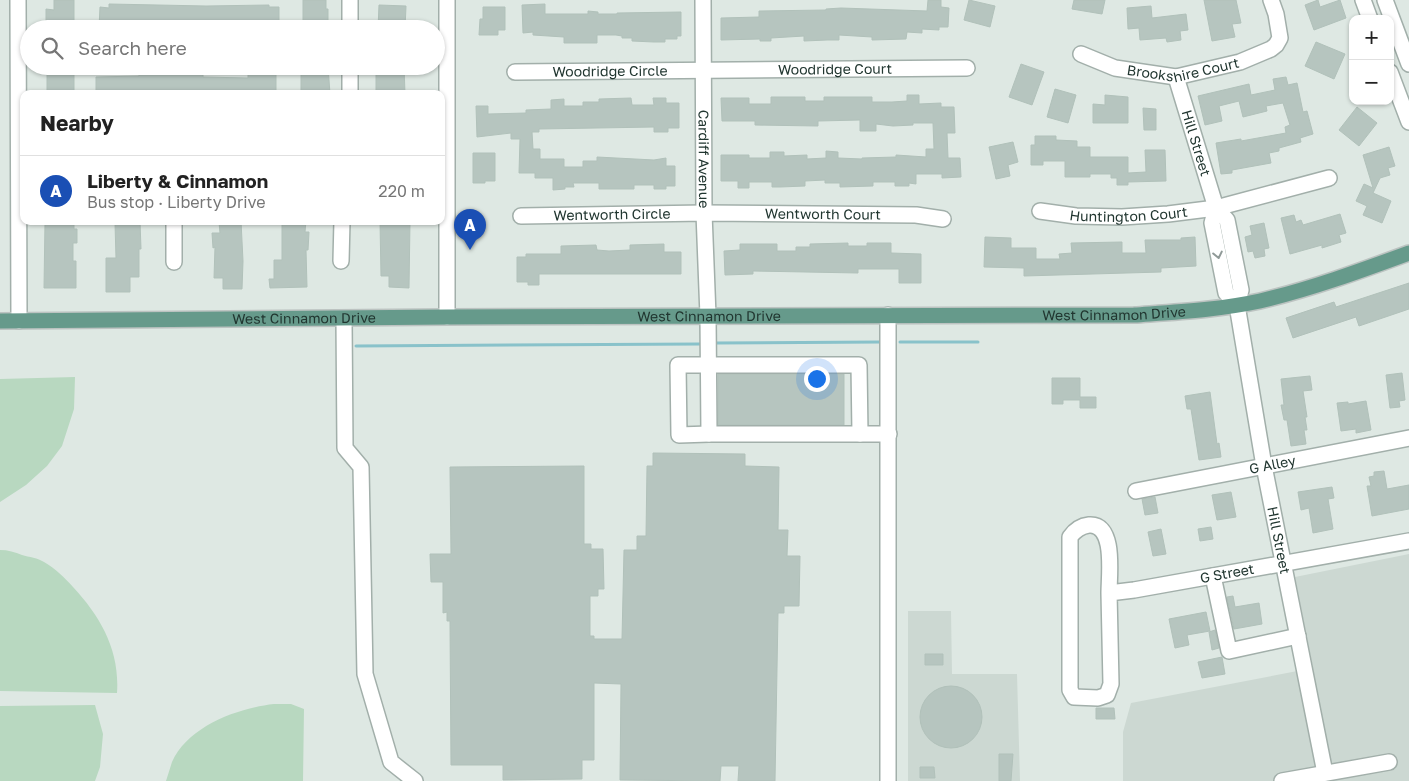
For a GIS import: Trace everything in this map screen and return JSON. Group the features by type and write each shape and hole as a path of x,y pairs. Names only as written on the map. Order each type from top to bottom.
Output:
{"main road":[{"name":"West Cinnamon Drive","path":"0,321 447,317 1134,315 1181,312 1237,305 1266,299 1338,279 1409,253"}],"street":[{"path":"18,0 20,90"},
{"path":"350,0 350,20"},
{"path":"445,90 447,0"},
{"name":"Cardiff Avenue","path":"703,0 704,213 708,316 709,434"},
{"name":"Brookshire Court","path":"1081,54 1115,68 1176,78 1240,62 1271,49 1280,38 1276,14 1271,0"},
{"path":"1363,0 1369,15"},
{"path":"1385,0 1409,64"},
{"name":"Woodridge Court","path":"704,71 968,68"},
{"name":"Woodridge Circle","path":"515,72 704,71"},
{"path":"350,75 350,90"},
{"name":"Hill Street","path":"1176,78 1216,208 1226,220 1241,290 1237,305 1264,466 1325,773"},
{"path":"1394,83 1409,122"},
{"name":"Huntington Court","path":"1040,211 1076,216 1122,217 1168,214 1216,208 1329,178"},
{"path":"445,191 447,317"},
{"name":"Wentworth Circle","path":"521,216 704,213"},
{"name":"Wentworth Court","path":"704,213 916,214 943,220"},
{"path":"19,321 20,224"},
{"path":"174,225 174,262"},
{"path":"341,261 342,225"},
{"path":"888,315 888,781"},
{"path":"344,319 345,448 361,467 365,674 391,762 414,781"},
{"path":"860,434 859,365 678,366 679,435 889,434"},
{"name":"G Alley","path":"1136,491 1409,438"},
{"path":"1095,524 1105,531 1108,539 1109,592 1111,684 1107,695 1098,698 1074,697 1070,690 1070,537 1075,530 1084,525 1095,524"},
{"name":"G Street","path":"1109,592 1134,590 1409,541"},
{"path":"1213,576 1229,651 1298,636"},
{"path":"1282,781 1389,762"}],"shaded area":[{"path":"1409,554 1409,781 1123,781 1123,732 1131,703 1313,668 1295,577"},
{"path":"908,611 951,611 952,674 1017,674 1020,781 908,781"}],"green space":[{"path":"75,377 74,409 62,446 47,466 26,485 0,502 0,379"},
{"path":"0,550 14,552 44,562 63,577 83,598 100,623 112,649 117,678 117,693 0,691"},
{"path":"274,704 291,704 304,709 303,781 166,781 172,762 179,749 202,729 230,715"},
{"path":"95,705 103,734 100,767 95,781 0,781 0,706"}],"building":[{"path":"54,0 74,0 74,20 46,20 46,9 54,10"},
{"path":"303,0 326,0 328,20 303,20"},
{"path":"928,0 941,0 941,7 949,8 948,27 939,27 939,30 922,29 922,33 907,32 906,39 872,40 872,37 839,35 839,40 804,41 804,36 771,38 771,41 760,41 760,39 721,40 721,18 759,17 759,11 841,8 927,11"},
{"path":"969,0 995,6 990,27 964,20"},
{"path":"1074,0 1105,0 1102,14 1072,9"},
{"path":"1204,0 1236,0 1241,23 1232,24 1235,37 1212,41"},
{"path":"1318,0 1320,7 1340,0 1346,18 1314,30 1305,5"},
{"path":"109,4 269,5 269,7 279,7 279,20 99,20 100,7 109,8"},
{"path":"545,4 545,14 588,14 588,11 598,12 598,14 681,12 681,36 677,36 677,39 665,39 665,42 654,42 632,41 632,38 622,38 622,36 616,35 597,35 597,43 564,43 564,37 533,35 533,32 523,33 522,5"},
{"path":"379,5 406,6 405,20 378,20"},
{"path":"1151,6 1152,18 1186,14 1188,30 1180,31 1181,40 1167,42 1166,38 1140,40 1139,28 1128,29 1127,8"},
{"path":"483,7 505,7 505,30 498,30 498,35 479,35 480,19 483,19"},
{"path":"1316,42 1345,54 1334,79 1305,66"},
{"path":"1021,64 1044,72 1032,105 1009,97"},
{"path":"47,75 74,75 74,90 47,90"},
{"path":"203,75 203,77 248,78 248,75 276,75 276,90 96,90 96,77"},
{"path":"301,75 329,75 330,90 301,90"},
{"path":"376,75 404,75 405,90 376,90"},
{"path":"1286,77 1288,85 1297,83 1303,112 1307,111 1313,134 1300,138 1301,142 1269,153 1271,163 1232,170 1232,173 1221,174 1216,143 1241,139 1241,141 1286,133 1285,127 1290,125 1283,103 1266,106 1267,111 1243,117 1239,101 1219,106 1222,121 1205,125 1198,96 1249,84 1251,95 1275,90 1273,79"},
{"path":"1055,89 1076,95 1068,123 1047,117"},
{"path":"907,95 919,95 919,104 941,103 941,107 954,107 955,133 947,133 948,158 960,158 961,177 942,178 942,174 916,174 916,184 909,183 909,186 895,186 895,182 873,182 873,186 840,187 840,183 825,183 825,180 805,181 805,186 780,187 772,187 772,182 749,182 749,188 738,188 738,181 721,181 721,155 749,155 749,158 770,158 770,152 784,152 784,156 807,155 807,159 826,158 826,151 838,152 838,158 862,159 896,157 896,155 926,157 926,149 934,149 933,123 893,126 876,124 876,131 860,131 860,120 818,121 818,126 755,125 755,121 722,121 721,98 749,98 749,104 771,104 771,97 805,97 805,101 824,101 824,97 872,97 872,102 892,102 907,101"},
{"path":"1105,95 1128,97 1128,123 1093,123 1093,104 1105,105"},
{"path":"631,98 632,105 654,105 653,98 666,98 666,103 679,103 679,128 668,128 668,132 654,132 654,127 539,129 539,132 532,132 533,149 540,149 540,159 564,159 564,167 583,167 583,161 597,161 597,157 654,160 666,158 666,166 675,166 675,186 666,186 666,189 654,189 654,185 634,185 634,189 599,189 599,183 573,183 574,187 553,190 553,178 535,178 535,173 519,173 520,139 511,139 511,133 477,137 476,106 488,106 488,114 526,113 526,110 551,109 551,100 564,99 564,106 583,106 583,102 599,102 599,99"},
{"path":"1357,107 1377,123 1359,146 1339,130"},
{"path":"1143,108 1156,109 1156,130 1144,130"},
{"path":"1035,136 1056,136 1056,140 1077,141 1077,147 1090,147 1090,157 1128,157 1128,173 1146,172 1145,150 1165,150 1166,181 1128,182 1128,185 1117,185 1117,178 1111,178 1111,174 1090,174 1090,177 1065,177 1065,161 1043,161 1043,165 1031,165 1031,145 1035,145"},
{"path":"1013,142 1018,162 1008,165 1010,176 996,179 989,147"},
{"path":"1389,147 1395,166 1388,168 1390,175 1380,178 1373,193 1391,201 1382,223 1363,215 1367,206 1356,201 1364,184 1373,188 1363,155"},
{"path":"473,153 495,153 495,181 473,183"},
{"path":"1340,214 1346,233 1339,235 1341,242 1290,254 1281,218 1294,215 1296,222 1301,220 1303,225"},
{"path":"1264,223 1269,248 1264,249 1265,256 1255,258 1253,251 1248,252 1245,237 1252,235 1250,226"},
{"path":"45,225 74,225 74,229 77,229 77,243 73,243 73,261 76,261 76,288 44,288"},
{"path":"115,225 140,225 139,277 130,277 130,292 106,292 106,258 116,258"},
{"path":"219,225 241,225 242,289 223,289 223,278 214,278 215,247 213,248 212,233 220,233"},
{"path":"282,225 306,225 305,232 309,232 308,250 306,250 307,287 270,288 269,279 274,279 274,260 282,260"},
{"path":"380,225 410,225 409,288 389,287 389,276 381,276"},
{"path":"985,237 1011,238 1011,248 1036,248 1036,259 1060,259 1059,254 1072,253 1071,243 1122,242 1122,253 1146,253 1145,240 1181,240 1181,238 1195,237 1196,266 1161,268 1161,272 1024,276 1024,268 984,267"},
{"path":"848,243 848,246 867,246 867,243 891,243 891,253 921,254 921,283 899,283 899,269 858,269 858,273 753,271 753,274 725,275 724,251 740,250 740,244 777,244 777,251 796,251 796,247 810,247 810,244"},
{"path":"664,244 664,252 681,252 681,274 539,274 539,285 517,282 517,257 526,257 526,254 561,254 561,246 596,245 597,250 609,251 630,250 630,245"},
{"path":"1409,283 1409,309 1359,326 1356,317 1293,338 1286,318 1334,302 1336,307"},
{"path":"1402,373 1405,400 1399,401 1400,407 1390,408 1386,375"},
{"path":"718,374 844,374 844,425 718,425"},
{"path":"1310,376 1312,390 1303,391 1307,417 1305,417 1307,430 1304,430 1306,444 1291,446 1287,420 1284,420 1281,405 1284,405 1281,379"},
{"path":"1052,378 1080,378 1080,397 1096,397 1096,408 1080,408 1080,400 1063,400 1063,404 1052,404"},
{"path":"1210,392 1217,444 1219,443 1221,457 1199,460 1191,409 1187,409 1185,396"},
{"path":"1366,401 1371,430 1356,433 1356,429 1341,431 1337,403 1348,402 1348,404"},
{"path":"653,453 745,454 745,466 779,467 778,530 788,530 787,556 800,556 799,606 784,606 784,613 778,613 775,781 738,781 739,766 721,766 720,781 620,780 621,684 594,683 594,760 582,760 582,779 503,780 503,765 451,765 450,621 447,621 447,612 443,613 443,582 431,582 430,554 451,554 450,467 584,466 584,544 591,544 591,549 603,549 604,589 598,589 598,596 590,596 590,636 594,636 594,639 622,639 624,550 637,550 637,536 646,536 647,466 653,466"},
{"path":"1384,471 1387,489 1409,485 1409,509 1372,516 1367,486 1371,486 1369,477 1374,476 1374,472"},
{"path":"1332,487 1334,498 1328,499 1333,529 1313,533 1309,508 1301,510 1298,492"},
{"path":"1231,492 1236,517 1217,520 1212,495"},
{"path":"1155,497 1158,513 1145,515 1142,499"},
{"path":"1211,527 1213,539 1200,541 1198,529"},
{"path":"1161,529 1166,554 1153,556 1148,532"},
{"path":"1233,596 1235,607 1259,603 1262,624 1234,629 1227,597"},
{"path":"1206,612 1210,631 1187,635 1189,645 1175,648 1169,619"},
{"path":"1215,630 1219,648 1212,650 1209,632"},
{"path":"925,654 943,654 943,665 925,665"},
{"path":"1222,657 1225,674 1202,678 1198,662"},
{"path":"951,686 963,688 973,695 980,705 982,717 980,729 973,739 963,746 951,748 939,746 929,739 922,729 920,717 922,705 929,695 939,688"},
{"path":"1096,708 1114,708 1115,719 1096,719"},
{"path":"999,754 1013,754 1011,781 999,781"},
{"path":"920,767 934,767 935,778 920,778"}],"waterway":[{"path":"715,343 881,342"},
{"path":"900,342 978,342"},
{"path":"356,346 700,344"}],"place":[{"name":"Liberty & Cinnamon","path":"470,250"}]}
